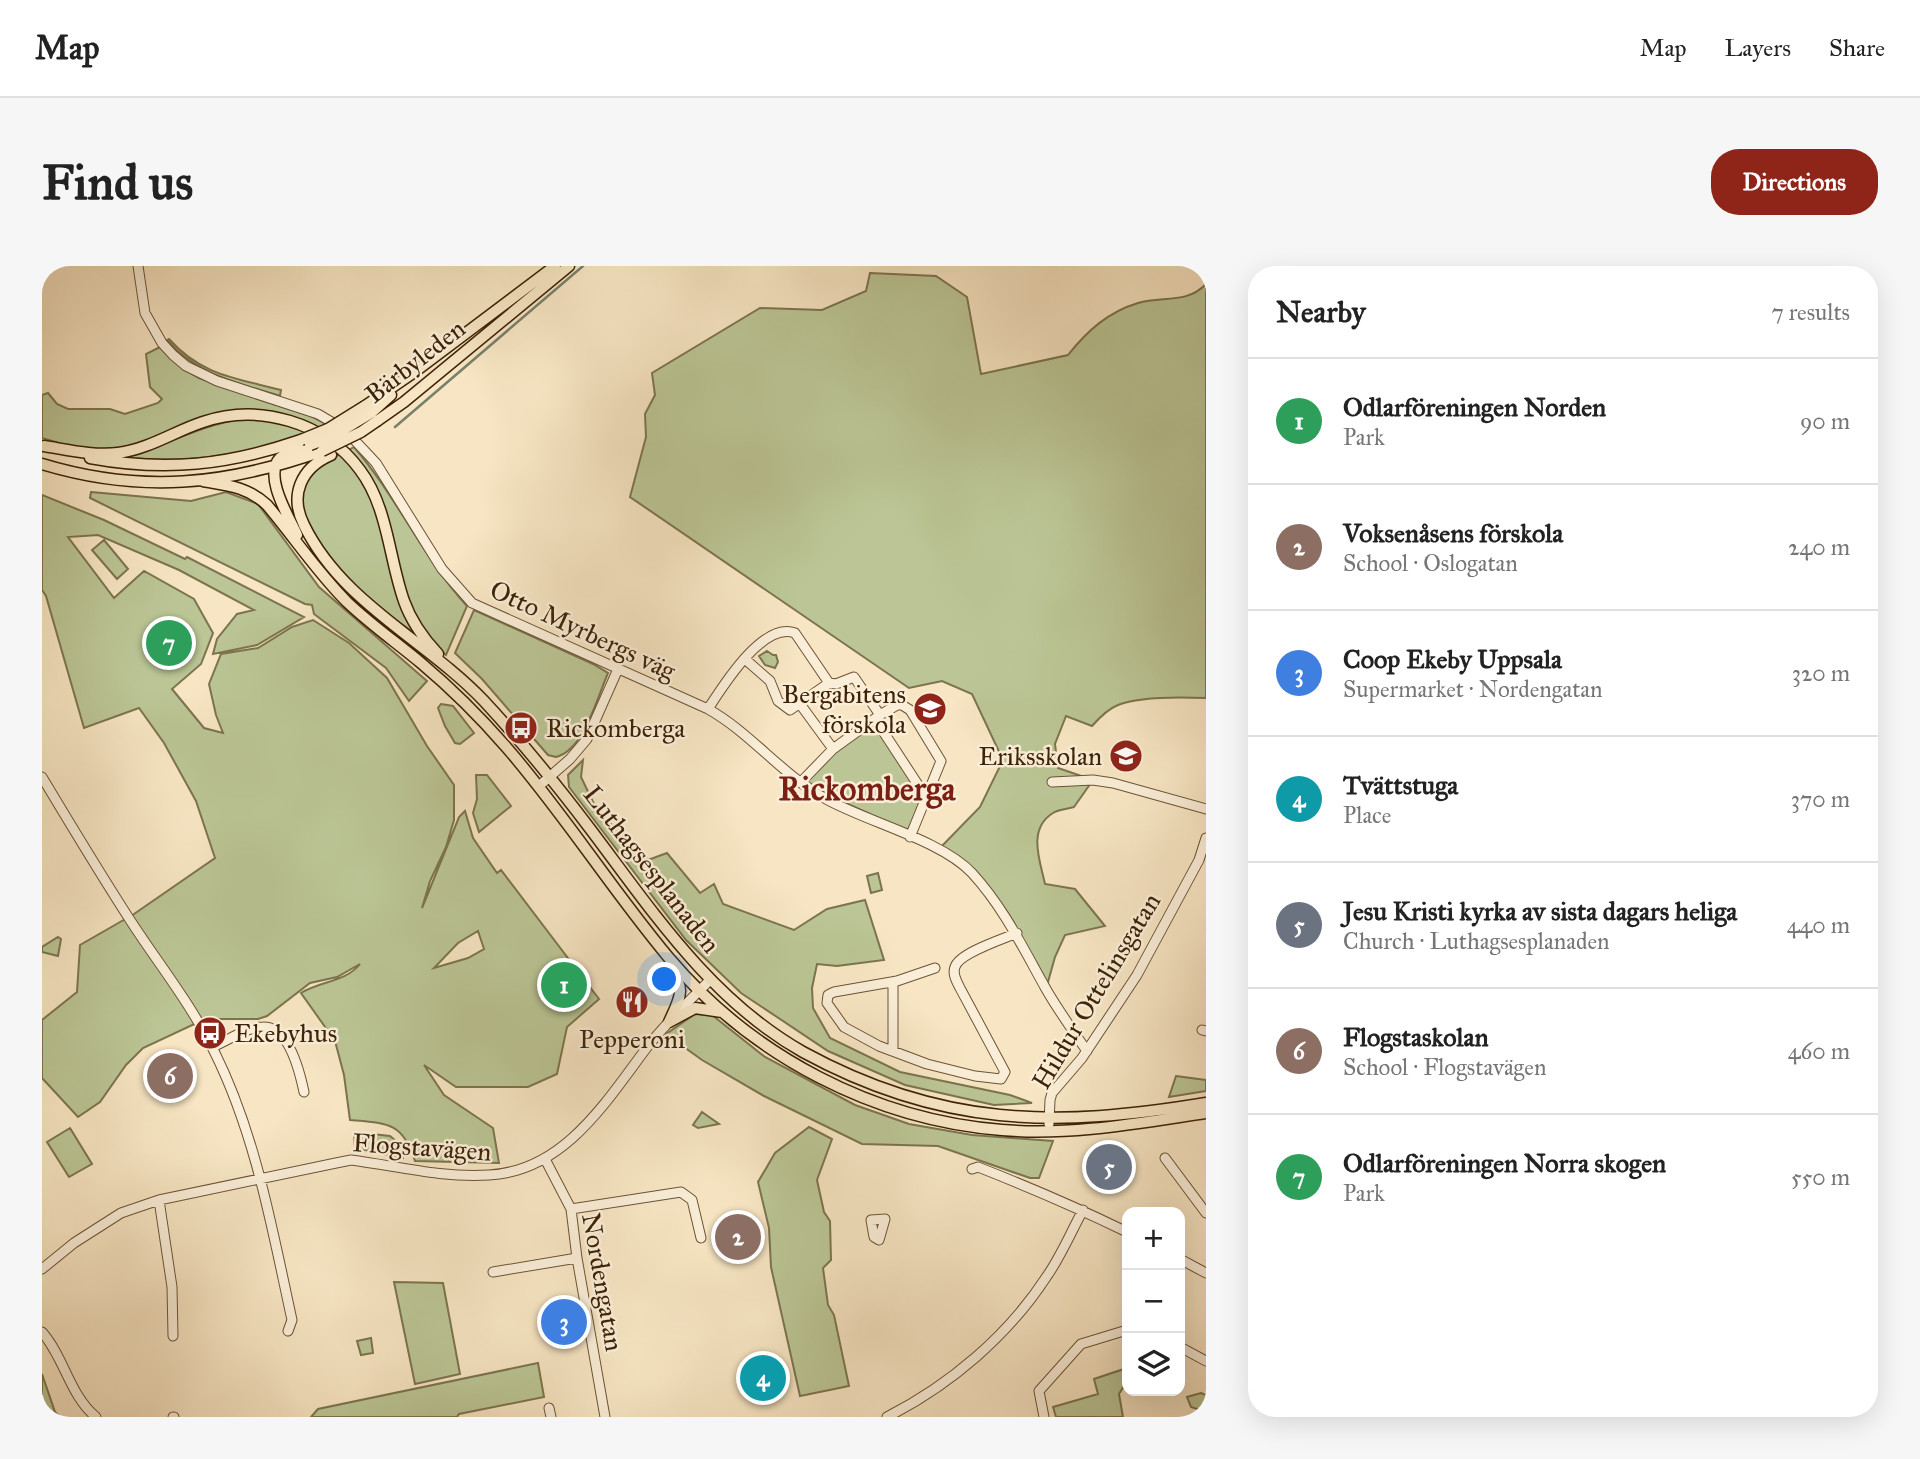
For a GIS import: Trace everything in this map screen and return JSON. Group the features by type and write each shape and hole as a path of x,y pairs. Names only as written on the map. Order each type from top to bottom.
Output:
{"main road":[{"name":"Bärbyleden","path":"203,481 275,467 326,453 361,432 413,373 555,266"},
{"name":"Bärbyleden","path":"305,442 328,429 394,409 569,266"},
{"path":"43,445 83,452 119,453 144,447 204,421 236,414 270,415 307,427 334,443 360,470 373,492 400,589 411,617 423,637 462,680"},
{"path":"43,445 120,463 173,465 258,455 305,442"},
{"path":"275,467 279,460 305,442"},
{"name":"Luthagsesplanaden","path":"326,453 308,469 298,490 297,508 307,532 326,560 357,595 462,680 520,740 551,776 663,926 710,980 766,1029 800,1050 859,1079 920,1102 959,1111 1014,1118 1049,1118 1094,1116 1206,1103"},
{"path":"42,464 97,478 139,482 203,481"},
{"name":"Luthagsesplanaden","path":"275,467 276,490 305,554"},
{"name":"Luthagsesplanaden","path":"203,481 232,485 258,496 323,578 350,605 420,662 467,706 539,786 670,959 751,1036 793,1063 840,1088 916,1116 1003,1131 1120,1126 1206,1114"},
{"path":"627,903 638,925 678,978 680,996 669,1022"},
{"path":"669,1022 701,1007 724,1013"}],"street":[{"name":"Otto Myrbergs väg","path":"138,266 145,313 162,343 186,366 217,381 318,414 338,424 376,463 442,569 472,603 708,709 728,720 825,799 952,856 970,871 1017,933 1046,989 1087,1051"},
{"path":"708,709 726,681 761,642 787,630 794,633 830,684"},
{"path":"745,659 770,681 778,701 790,710 830,684 854,677 926,797"},
{"path":"539,786 587,739 618,669"},
{"path":"800,704 833,749"},
{"path":"801,782 833,749 878,717 897,705 902,705 910,710 941,761 910,837"},
{"path":"42,777 133,925 204,1031 244,1123 260,1178 292,1320 288,1331"},
{"path":"1052,782 1093,780 1113,783 1149,796 1206,809"},
{"name":"Hildur Ottelinsgatan","path":"1049,1131 1052,1094 1087,1051 1137,975 1199,860 1206,838"},
{"path":"935,968 893,982 834,992 826,998 827,1003 844,1027 867,1041 927,1064 1001,1079 1005,1072 954,974 959,960 1017,933"},
{"name":"Flogstavägen","path":"42,1269 107,1221 121,1213 159,1200 351,1160 447,1174 490,1175 519,1170 545,1159 580,1133 669,1022 710,980"},
{"path":"893,982 893,1051"},
{"path":"217,1045 248,1031 263,1027 273,1029 282,1037 296,1062 304,1092"},
{"path":"1165,1158 1206,1213"},
{"name":"Nordengatan","path":"545,1159 571,1209 605,1417"},
{"path":"972,1169 978,1167 1083,1210 1122,1230"},
{"path":"571,1209 681,1192 692,1200 701,1238"},
{"path":"159,1200 172,1287 173,1336"},
{"path":"887,1417 923,1397 965,1366 997,1337 1027,1305 1049,1274 1083,1210"},
{"path":"493,1272 577,1258"},
{"path":"1185,1261 1205,1270"},
{"path":"1044,1417 1039,1391 1073,1351 1082,1343 1122,1331"},
{"path":"42,1332 54,1345 78,1396 96,1417"},
{"path":"1185,1350 1206,1361"}],"green space":[{"path":"870,273 936,276 967,297 981,374 1068,355 1091,330 1117,312 1138,303 1183,297 1206,284 1206,698 1161,698 1127,702 1111,709 1092,726 1066,716 1055,744 1058,768 1093,780 1074,807 1055,812 1045,820 1038,836 1038,856 1045,884 1075,889 1105,926 1065,935 1055,957 1046,989 984,887 939,849 980,807 1003,760 972,694 942,681 909,688 630,497 646,437 645,414 655,395 652,373 760,308 822,310 866,291"},
{"path":"167,340 194,361 207,368 281,390 280,396 205,370 178,352"},
{"path":"160,347 184,369 199,378 307,414 330,426 320,429 261,411 150,442 107,450 69,446 42,438 42,395 48,393 57,404 68,409 110,409 125,414 158,403 162,399 150,387 146,354"},
{"path":"242,419 275,420 308,432 263,447 217,456 170,460 123,457 211,426"},
{"path":"354,447 384,486 437,568 467,606 446,655 354,586 322,546 305,516 301,502 304,482 315,469"},
{"path":"91,492 191,501 226,492 258,504 319,587 427,681 409,701 386,668 314,614 312,605 305,604 90,498"},
{"path":"42,495 104,520 185,559 187,557 304,617 257,645 213,654 217,639 237,614 254,610 179,570 98,535 68,537 114,598 144,571 194,599 213,633 201,664 172,689 204,728 223,733 209,684 221,654 258,648 292,627 313,620 349,643 387,678 427,746 454,785 454,820 422,908 459,817 465,811 473,838 497,873 501,870 599,999 567,1027 557,1074 528,1087 456,1087 424,1065 444,1095 493,1128 499,1163 415,1161 405,1139 392,1127 350,1120 344,1075 335,1041 301,993 340,978 360,964 337,977 310,983 267,1016 258,1019 205,1019 143,1048 126,1065 100,1102 78,1117 42,1078 42,1020 77,992 80,945 134,914 215,858 196,801 164,743 139,708 84,728 42,590","holes":["478,931 484,949 468,958 434,968 458,943"]},
{"path":"104,540 128,569 117,579 92,550"},
{"path":"474,610 608,673 582,734 566,752 556,757 548,755 482,679 455,653"},
{"path":"767,651 776,655 778,662 775,668 765,665 759,656"},
{"path":"441,704 453,706 474,733 460,744 455,743 445,726 438,708"},
{"path":"875,719 926,797 912,833 828,795 804,779"},
{"path":"583,760 581,777 594,804 622,837 640,848 648,860 667,853 700,893 714,884 723,904 794,930 827,909 865,900 884,960 837,966 817,964 812,988 813,1008 830,1038 900,1072 1010,1095 1032,1103 994,1105 905,1085 828,1051 741,993 686,940 569,787 568,775"},
{"path":"476,775 487,775 511,806 479,832 473,813 477,799"},
{"path":"878,873 882,890 871,893 867,876"},
{"path":"58,937 61,939 58,956 42,952 42,947"},
{"path":"695,1014 712,1015 765,1057 855,1105 909,1124 972,1135 1053,1141 1039,1178 1030,1178 938,1146 862,1144 764,1096 702,1060 666,1034"},
{"path":"1176,1076 1206,1080 1206,1091 1169,1097"},
{"path":"702,1112 719,1124 698,1128 693,1125"},
{"path":"809,1127 832,1139 817,1180 824,1212 830,1221 831,1260 823,1268 828,1305 834,1315 849,1386 800,1396 771,1267 769,1228 758,1182 775,1153"},
{"path":"70,1128 92,1164 69,1177 47,1142"},
{"path":"354,1132 390,1136 402,1146 403,1158 355,1148"},
{"path":"394,1282 443,1283 460,1374 415,1384"},
{"path":"371,1338 373,1353 361,1355 357,1341"},
{"path":"538,1363 544,1397 459,1414 457,1417 311,1417 318,1409"},
{"path":"1122,1370 1122,1389 1119,1394 1123,1417 1056,1417 1053,1407 1098,1394 1094,1379"},
{"path":"42,1374 55,1412 60,1417 42,1417"},
{"path":"1201,1393 1206,1395 1203,1411 1191,1407 1187,1397"}],"waterway":[{"path":"395,427 583,266"}],"place":[{"name":"Odlarföreningen Norra skogen","path":"169,643"},
{"name":"Bergabitens förskola","path":"930,709"},
{"name":"Rickomberga","path":"521,728"},
{"name":"Eriksskolan","path":"1126,756"},
{"name":"Odlarföreningen Norden","path":"564,985"},
{"name":"Pepperoni","path":"632,1002"},
{"name":"Ekebyhus","path":"210,1033"},
{"name":"Flogstaskolan","path":"170,1076"},
{"name":"Jesu Kristi kyrka av sista dagars heliga","path":"1109,1167"},
{"name":"Voksenåsens förskola","path":"738,1237"},
{"name":"Coop Ekeby Uppsala","path":"564,1322"},
{"name":"Tvättstuga","path":"763,1378"}],"district":[{"name":"Rickomberga","path":"867,789"}]}
